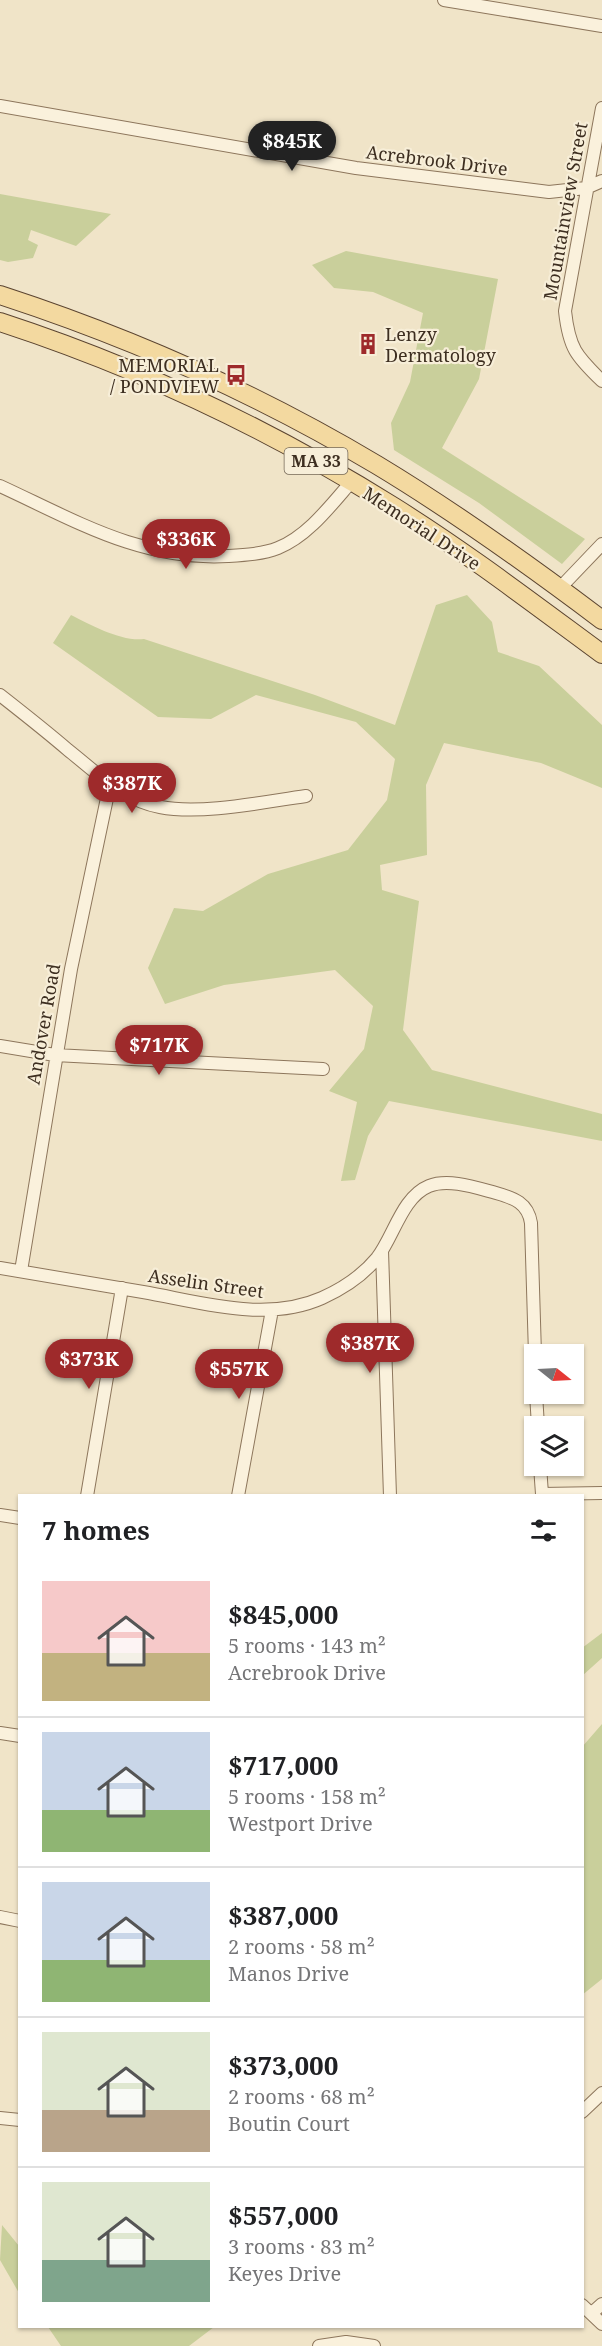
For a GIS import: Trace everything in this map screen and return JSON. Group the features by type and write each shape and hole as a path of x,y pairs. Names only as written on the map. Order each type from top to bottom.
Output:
{"main road":[{"name":"Memorial Drive","path":"0,295 137,344 280,411 425,495 560,588 602,620"},
{"name":"Memorial Drive","path":"0,322 92,355 175,390 263,432 352,481 474,561 602,654"}],"street":[{"path":"444,0 602,26"},
{"name":"Acrebrook Drive","path":"0,106 356,168 549,192 586,188 602,181"},
{"name":"Mountainview Street","path":"602,108 565,311 567,335 579,358 602,381"},
{"path":"0,486 116,540 168,552 221,557 264,552 278,548 294,539 321,515 352,481"},
{"path":"560,588 602,544"},
{"path":"0,695 110,784 141,802 170,809 218,807 306,796"},
{"name":"Andover Road","path":"21,1271 55,1055 91,868 110,784"},
{"path":"0,1046 55,1055 323,1069"},
{"name":"Asselin Street","path":"0,1268 215,1306 272,1310 310,1303 336,1291 367,1268 382,1251 410,1202 429,1186 458,1185 519,1201 527,1211 531,1223 535,1344"},
{"path":"382,1251 390,1494"},
{"path":"87,1494 122,1288"},
{"path":"238,1494 272,1310"},
{"path":"541,1476 542,1494"},
{"path":"572,1494 602,1493"},
{"path":"0,1515 18,1518"},
{"path":"0,1733 18,1736"},
{"path":"0,1917 18,1920"},
{"path":"584,2110 602,2093"},
{"path":"0,2118 18,2120"},
{"path":"602,2304 587,2309 602,2324"},
{"path":"318,2346 346,2342 374,2346"}],"green space":[{"path":"0,194 111,214 76,246 31,230 28,240 38,245 33,258 8,262 0,260"},
{"path":"346,251 498,279 479,379 442,448 585,539 562,564 479,503 394,450 391,423 410,382 423,313 373,292 334,288 312,265"},
{"path":"467,595 492,622 498,652 539,666 602,725 602,788 541,763 444,743 426,785 427,855 380,865 382,890 419,901 403,1030 432,1070 602,1114 602,1141 389,1101 368,1136 355,1180 341,1181 357,1102 329,1091 364,1049 373,1006 335,970 224,985 165,1004 148,968 174,908 203,911 268,874 348,850 387,800 395,759 356,722 256,695 211,719 158,717 53,643 71,615 117,635 144,639 315,695 395,725 436,605"},
{"path":"602,1633 602,1658 584,1674 584,1646"},
{"path":"602,1724 602,1979 584,1993 584,1745"},
{"path":"2,2225 18,2245 18,2291 0,2260"},
{"path":"49,2328 213,2328 189,2346 61,2346"}],"place":[{"name":"Lenzy Dermatology","path":"368,344"},
{"name":"MEMORIAL / PONDVIEW","path":"236,375"}]}
